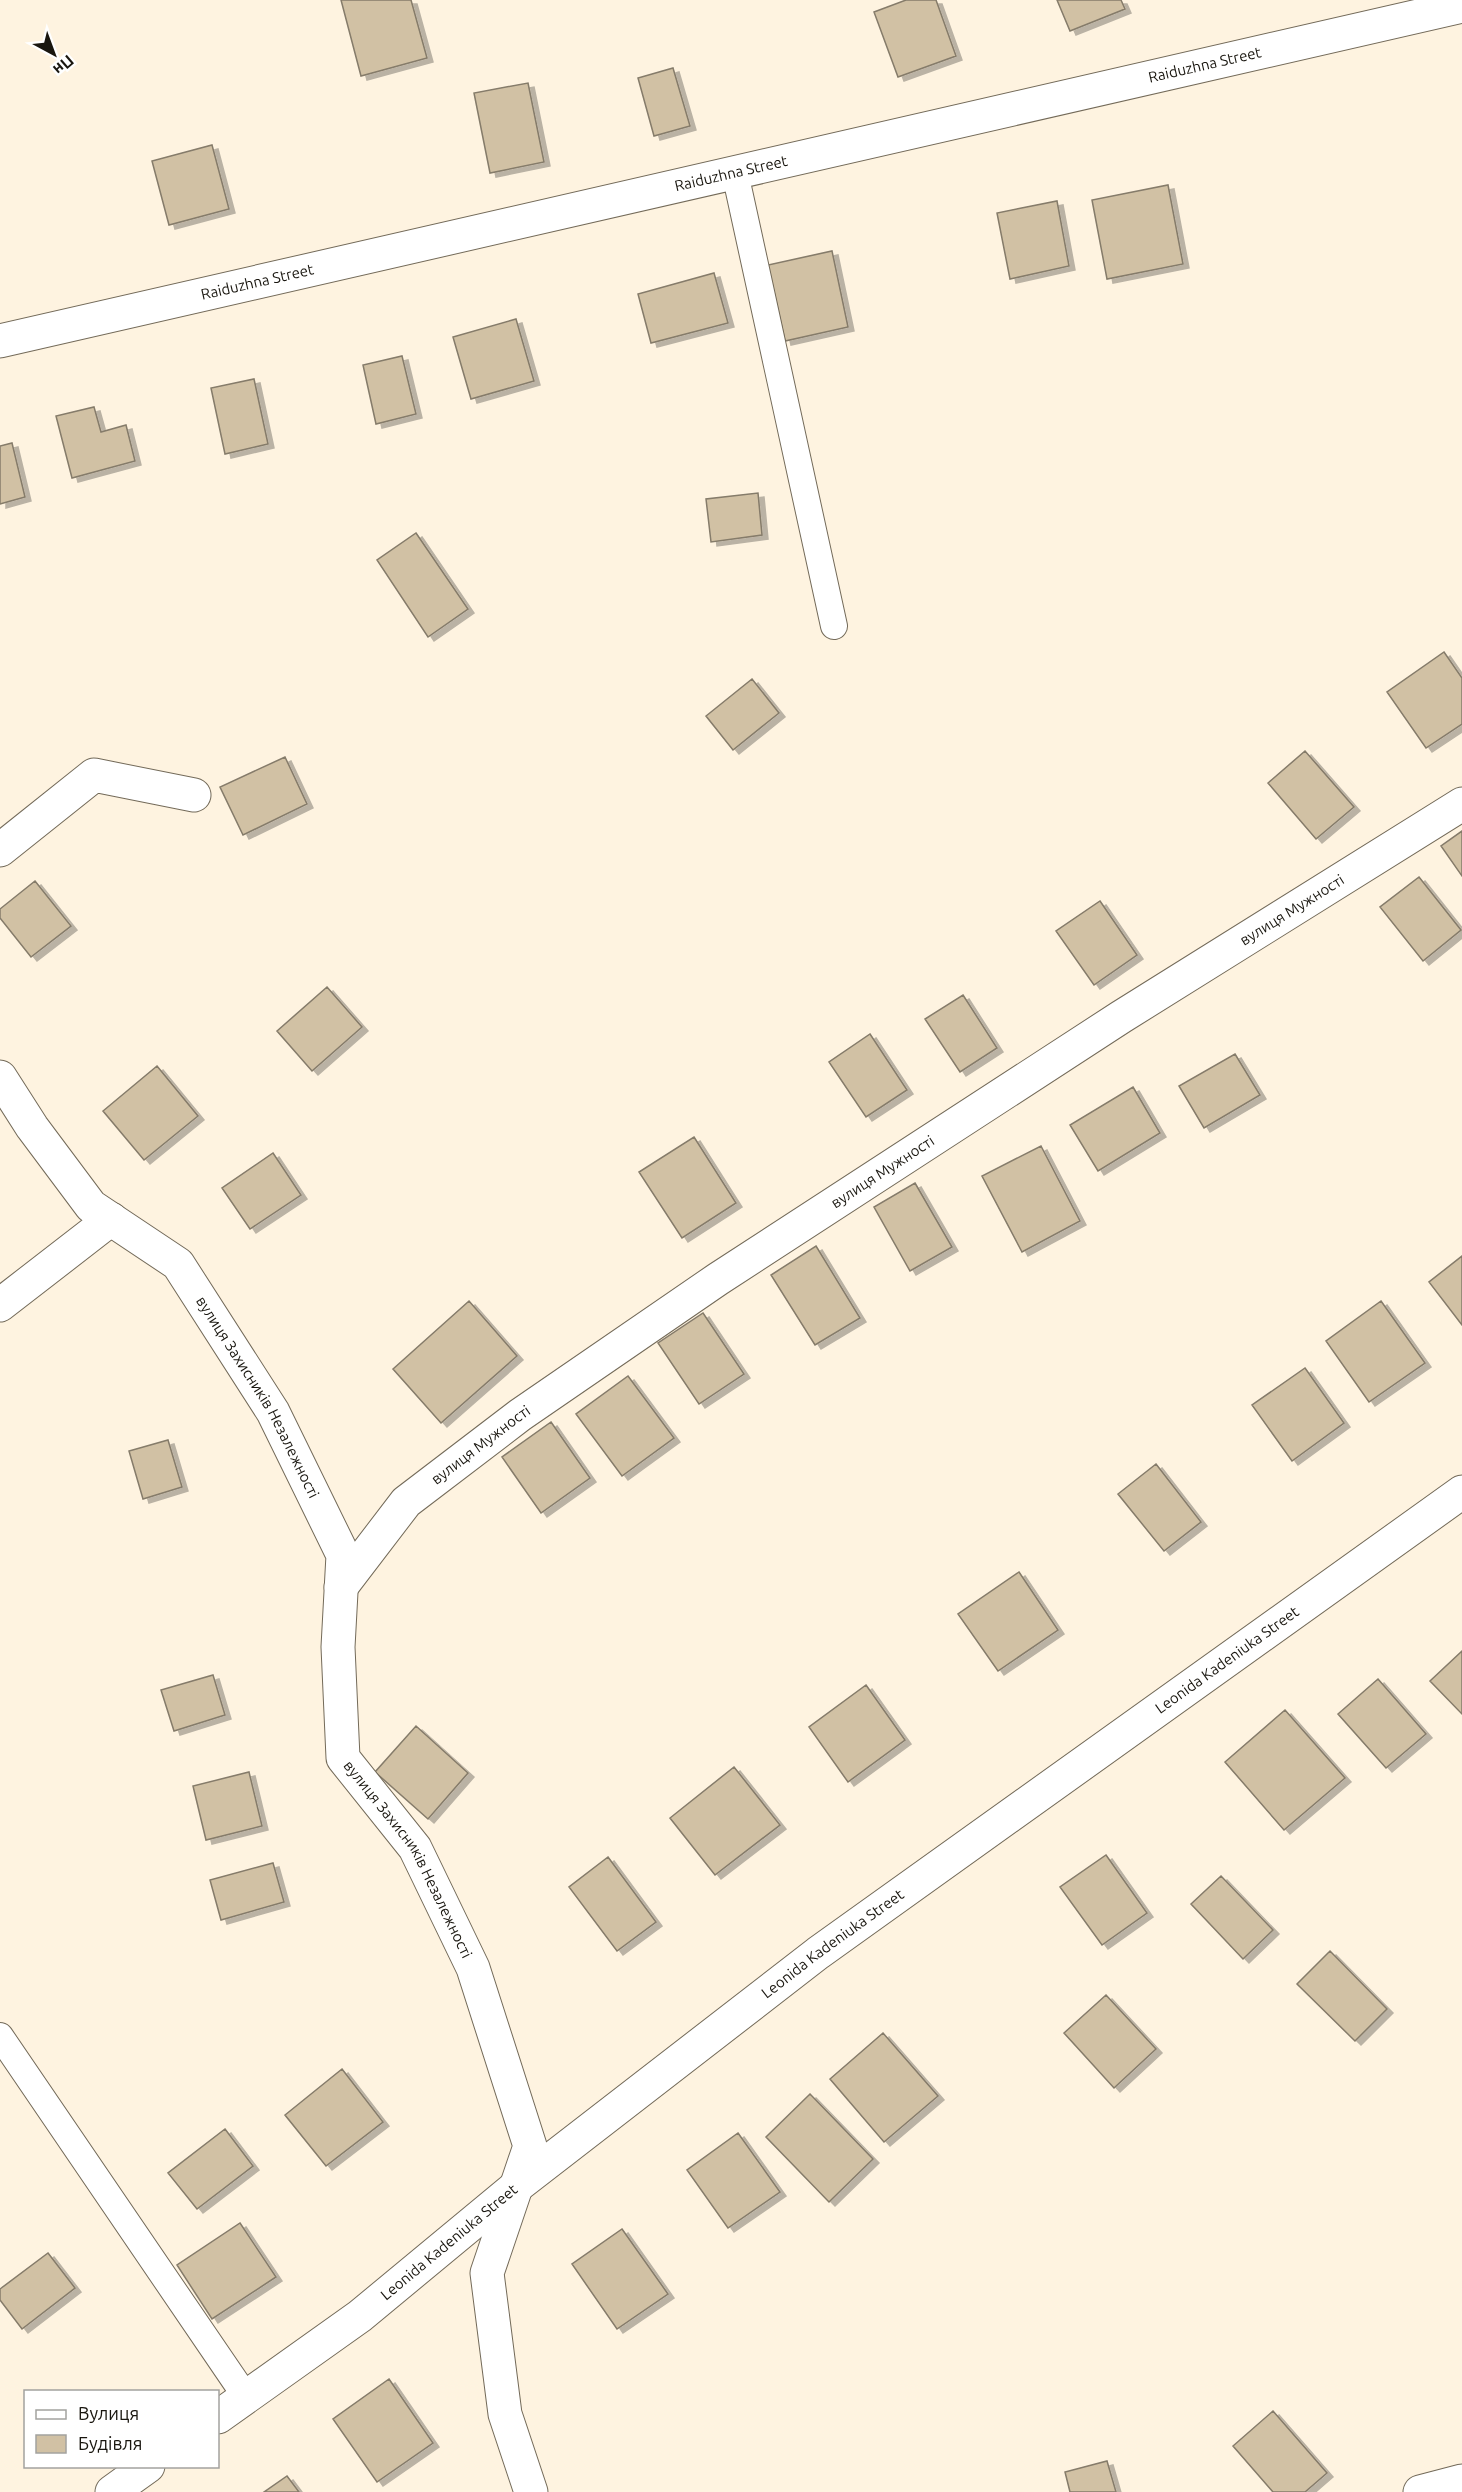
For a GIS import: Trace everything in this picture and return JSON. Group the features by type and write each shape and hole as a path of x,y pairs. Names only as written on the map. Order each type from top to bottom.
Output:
{"street":[{"name":"Raiduzhna Street","path":"0,341 1462,6"},
{"path":"0,850 94,775 194,795"},
{"name":"вулиця Мужності","path":"342,1587 406,1502 519,1415 718,1279 1111,1023 1462,804"},
{"name":"вулиця Захисників Незалежності","path":"0,1077 32,1127 91,1206 178,1264 273,1412 343,1555 338,1647 343,1758 415,1848 473,1968 530,2146 487,2273 505,2414 531,2492"},
{"path":"0,1305 111,1219"},
{"name":"Leonida Kadeniuka Street","path":"219,2416 360,2316 517,2186 818,1953 1462,1492"},
{"path":"112,2492 145,2468"},
{"path":"1420,2492 1462,2481"}],"lane":[{"path":"735,173 834,626"},
{"path":"0,2036 246,2397"}],"building":[{"path":"341,0 411,0 427,58 361,76"},
{"path":"906,0 936,0 956,56 898,77 874,12"},
{"path":"1057,0 1121,0 1125,9 1070,31"},
{"path":"673,68 690,126 654,136 638,78"},
{"path":"528,83 544,162 490,173 474,93"},
{"path":"212,145 229,209 169,225 152,161"},
{"path":"1168,185 1183,264 1107,279 1092,200"},
{"path":"1057,201 1069,266 1010,279 997,213"},
{"path":"832,251 848,327 785,341 768,265"},
{"path":"714,273 728,323 651,343 638,294"},
{"path":"516,319 534,381 471,399 453,337"},
{"path":"402,356 416,414 376,424 363,365"},
{"path":"254,379 268,444 225,454 211,388"},
{"path":"94,407 101,432 126,425 135,461 72,478 56,416"},
{"path":"12,443 25,497 0,504 0,446"},
{"path":"758,493 762,535 711,542 706,499"},
{"path":"416,533 468,609 428,637 377,560"},
{"path":"1444,652 1462,678 1462,724 1426,748 1387,692"},
{"path":"752,679 779,713 733,750 706,716"},
{"path":"1305,751 1354,807 1316,839 1268,783"},
{"path":"285,757 307,804 243,835 220,787"},
{"path":"1462,831 1462,876 1441,846"},
{"path":"1419,877 1461,930 1423,961 1380,907"},
{"path":"35,881 71,926 31,957 0,918 0,909"},
{"path":"1100,901 1137,955 1094,985 1056,931"},
{"path":"327,987 362,1027 312,1071 277,1031"},
{"path":"963,995 997,1048 960,1072 925,1019"},
{"path":"870,1034 907,1090 866,1117 829,1062"},
{"path":"1235,1054 1260,1095 1204,1128 1179,1086"},
{"path":"157,1066 198,1116 144,1160 103,1111"},
{"path":"1133,1087 1160,1133 1098,1171 1070,1125"},
{"path":"694,1137 736,1203 682,1238 639,1172"},
{"path":"1041,1146 1080,1221 1022,1252 982,1176"},
{"path":"273,1153 301,1195 250,1229 222,1188"},
{"path":"915,1183 952,1247 910,1271 874,1207"},
{"path":"816,1246 860,1318 815,1345 771,1275"},
{"path":"1462,1256 1462,1325 1429,1282"},
{"path":"469,1301 517,1356 441,1423 393,1369"},
{"path":"1381,1301 1425,1363 1369,1402 1326,1341"},
{"path":"703,1313 744,1374 699,1404 658,1343"},
{"path":"1305,1368 1344,1423 1292,1461 1252,1405"},
{"path":"628,1376 674,1438 622,1476 576,1414"},
{"path":"551,1422 590,1478 541,1513 502,1457"},
{"path":"168,1440 182,1487 143,1499 129,1451"},
{"path":"1156,1464 1201,1522 1164,1551 1118,1494"},
{"path":"1019,1572 1058,1630 998,1671 958,1614"},
{"path":"1462,1651 1462,1714 1430,1681"},
{"path":"213,1675 225,1715 174,1731 161,1690"},
{"path":"1378,1679 1426,1734 1386,1768 1338,1714"},
{"path":"866,1685 905,1740 848,1782 809,1727"},
{"path":"1285,1710 1345,1778 1284,1830 1225,1762"},
{"path":"416,1726 468,1773 428,1819 375,1772"},
{"path":"734,1767 780,1825 715,1875 670,1818"},
{"path":"249,1772 262,1826 206,1840 193,1786"},
{"path":"1106,1855 1147,1913 1102,1945 1060,1887"},
{"path":"608,1857 656,1922 617,1951 569,1887"},
{"path":"273,1863 284,1902 221,1920 210,1880"},
{"path":"1221,1876 1273,1930 1243,1959 1191,1904"},
{"path":"1330,1951 1387,2009 1355,2041 1297,1984"},
{"path":"1106,1995 1156,2049 1114,2088 1064,2033"},
{"path":"883,2033 938,2096 884,2142 830,2079"},
{"path":"342,2069 383,2122 326,2166 285,2115"},
{"path":"810,2094 873,2159 829,2202 766,2137"},
{"path":"225,2129 253,2166 197,2209 168,2173"},
{"path":"738,2133 780,2192 728,2228 687,2170"},
{"path":"240,2223 276,2277 212,2319 177,2265"},
{"path":"622,2229 668,2294 617,2329 572,2264"},
{"path":"48,2253 75,2288 22,2329 0,2300 0,2289"},
{"path":"389,2379 433,2443 377,2482 333,2419"},
{"path":"1273,2411 1327,2473 1305,2492 1273,2492 1233,2446"},
{"path":"1107,2461 1116,2492 1070,2492 1065,2472"},
{"path":"287,2476 299,2492 264,2492"}]}
